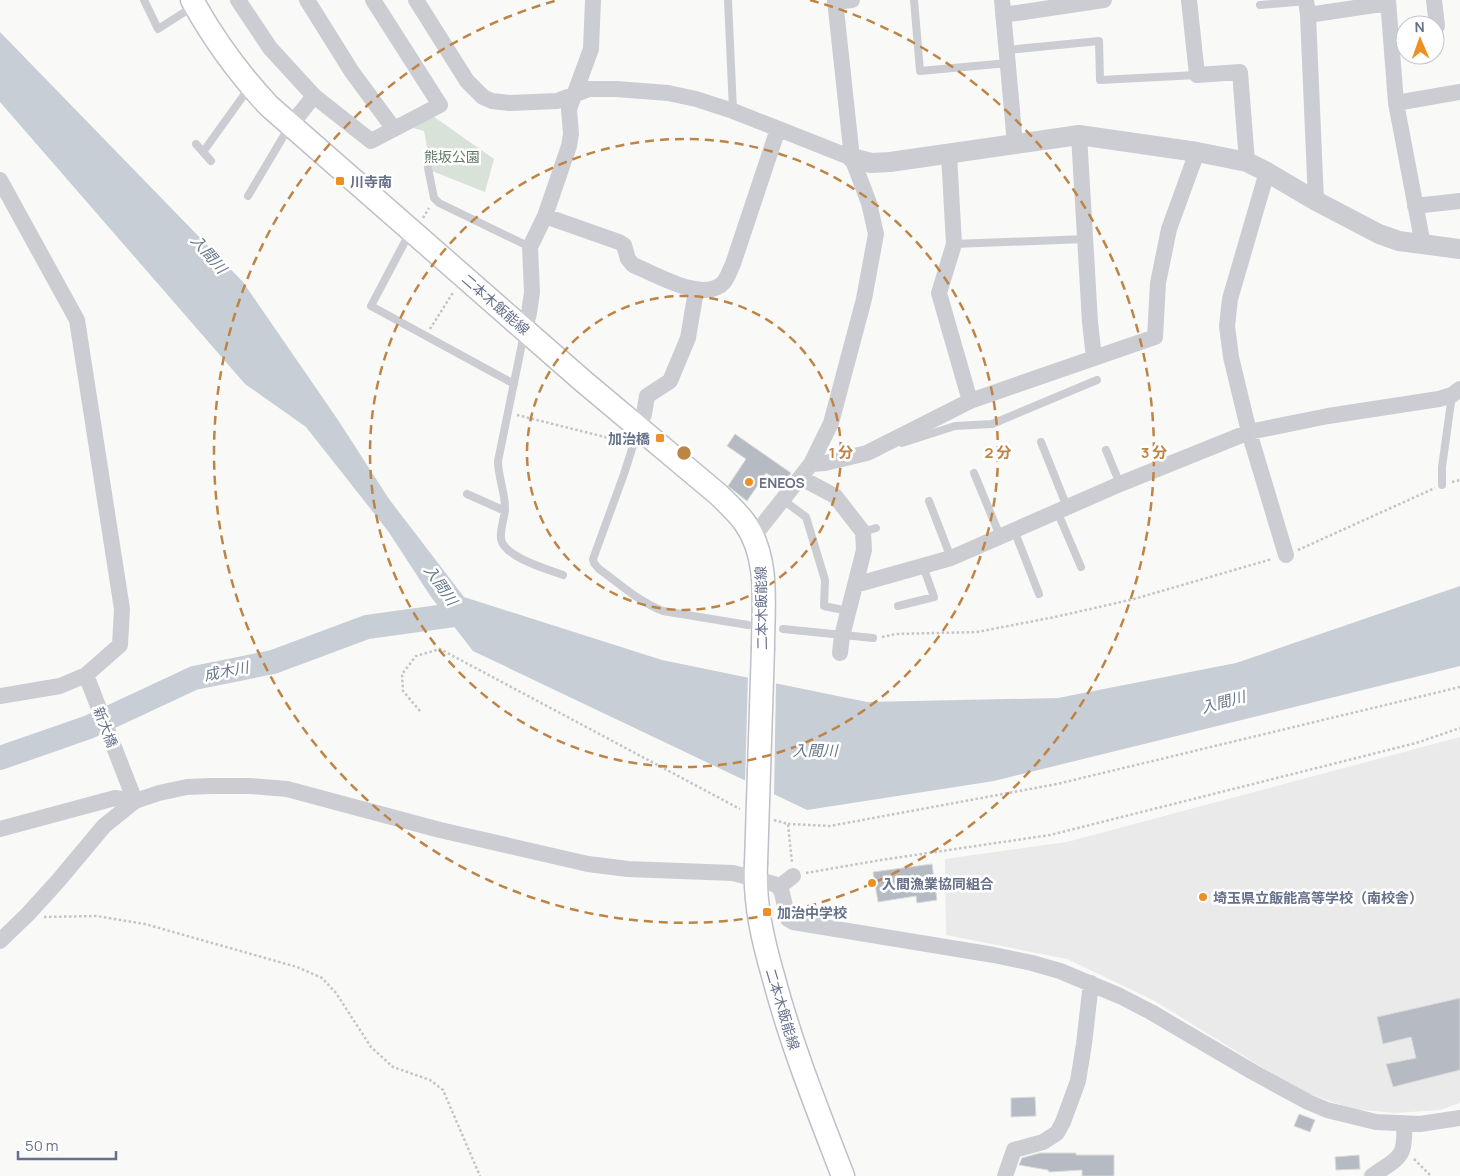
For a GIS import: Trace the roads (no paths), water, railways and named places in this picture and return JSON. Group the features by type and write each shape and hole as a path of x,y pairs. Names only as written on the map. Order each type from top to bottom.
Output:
{"main road":[{"name":"二本木飯能線","path":"194,3 224,52 250,86 290,126 525,330 636,436 719,496 738,514 753,537 762,572 762,647 755,891 762,932 780,1000 804,1074 843,1176"}],"street":[{"path":"238,0 270,48 314,96 371,141 440,105 373,0"},
{"path":"307,0 352,72 394,129"},
{"path":"416,0 467,81 483,97 492,101 557,101 588,89 643,90 668,93 696,99 733,111 852,158 871,163 949,155 1079,135 1197,152 1247,162 1316,202 1379,234 1399,241 1460,249"},
{"path":"525,330 532,292 530,247 545,216 568,146 571,134 569,108 591,49 593,0"},
{"path":"753,537 811,464 830,423 852,349 864,299 876,234 869,203 852,158 835,1 852,0"},
{"path":"1015,144 1003,8 1104,0"},
{"path":"1189,0 1196,75 1240,72 1247,162"},
{"path":"1434,0 1436,15"},
{"path":"1316,202 1307,5 1388,2 1395,21"},
{"path":"1397,65 1396,102 1424,245"},
{"path":"1396,102 1460,92"},
{"path":"290,126 314,96"},
{"path":"545,216 619,242 624,245 628,260 633,265 696,291 718,288 725,281 742,239 778,129"},
{"path":"1079,135 1090,322 1094,358"},
{"path":"811,464 825,463 867,453 970,400 1155,338 1158,283 1169,229 1197,152"},
{"path":"949,155 954,244 939,293 970,400"},
{"path":"1267,172 1230,299 1227,326 1231,357 1249,432 1286,555"},
{"path":"0,180 77,320 122,609 120,645 86,675 60,686 0,696"},
{"path":"1415,206 1460,201"},
{"path":"636,436 644,414 647,396 670,380 688,338 696,291"},
{"path":"855,585 951,558 1120,484 1249,432 1328,416 1439,399 1456,392"},
{"path":"801,478 835,496 869,530 842,636 840,653"},
{"name":"新大橋","path":"86,675 135,801"},
{"path":"0,941 28,914 104,826 135,801 159,793 188,787 250,786 286,789 440,830 580,862 628,869 733,873 756,871 779,888 788,919 793,922 994,955 1032,963 1091,983 1152,1012 1308,1102 1327,1110 1376,1122 1404,1124 1435,1123 1460,1118"},
{"path":"0,829 115,798 135,801"},
{"path":"779,888 793,876"},
{"path":"1005,1176 1014,1150 1043,1142 1057,1134 1063,1122 1078,1081 1091,983"},
{"path":"1372,1176 1398,1158 1402,1152 1405,1142 1404,1124"}],"lane":[{"path":"144,0 158,29 194,3"},
{"path":"728,0 733,111"},
{"path":"914,0 920,72 1099,41 1100,80 1196,75"},
{"path":"1260,5 1307,5"},
{"path":"203,152 250,86"},
{"path":"248,196 290,126"},
{"path":"196,144 211,161"},
{"path":"428,168 434,198 439,203 530,247"},
{"path":"413,231 371,306 514,384"},
{"path":"954,244 1086,239"},
{"path":"525,330 498,461 498,473 505,500 501,540 507,550 528,562 563,575"},
{"path":"867,453 955,426 992,424 1097,380"},
{"path":"1442,485 1442,467 1456,392"},
{"path":"636,436 593,559 594,563 599,569 653,607 664,611 748,625"},
{"path":"1041,442 1081,567"},
{"path":"1106,450 1120,484"},
{"path":"974,474 1039,594"},
{"path":"467,494 505,511"},
{"path":"783,500 806,517 824,580 824,606 848,611"},
{"path":"929,501 951,558"},
{"path":"898,606 934,597 923,566"},
{"path":"783,630 873,638"}],"water":[{"name":"入間川","path":"0,32 243,282 338,420 389,499 464,597 662,660 867,702 1058,698 1236,663 1460,586 1460,666 994,781 807,810 473,651 431,597 388,531 306,427 245,384 0,102"}],"waterway":[{"name":"成木川","path":"0,758 89,727 194,678 273,662 367,627 461,614"}],"place":[{"name":"川寺南","path":"340,181"},
{"name":"加治橋","path":"660,438"},
{"name":"ENEOS","path":"749,482"},
{"name":"入間漁業協同組合","path":"872,883"},
{"name":"埼玉県立飯能高等学校（南校舎）","path":"1203,897"},
{"name":"加治中学校","path":"767,912"}],"park label":[{"name":"熊坂公園","path":"452,156"}]}
